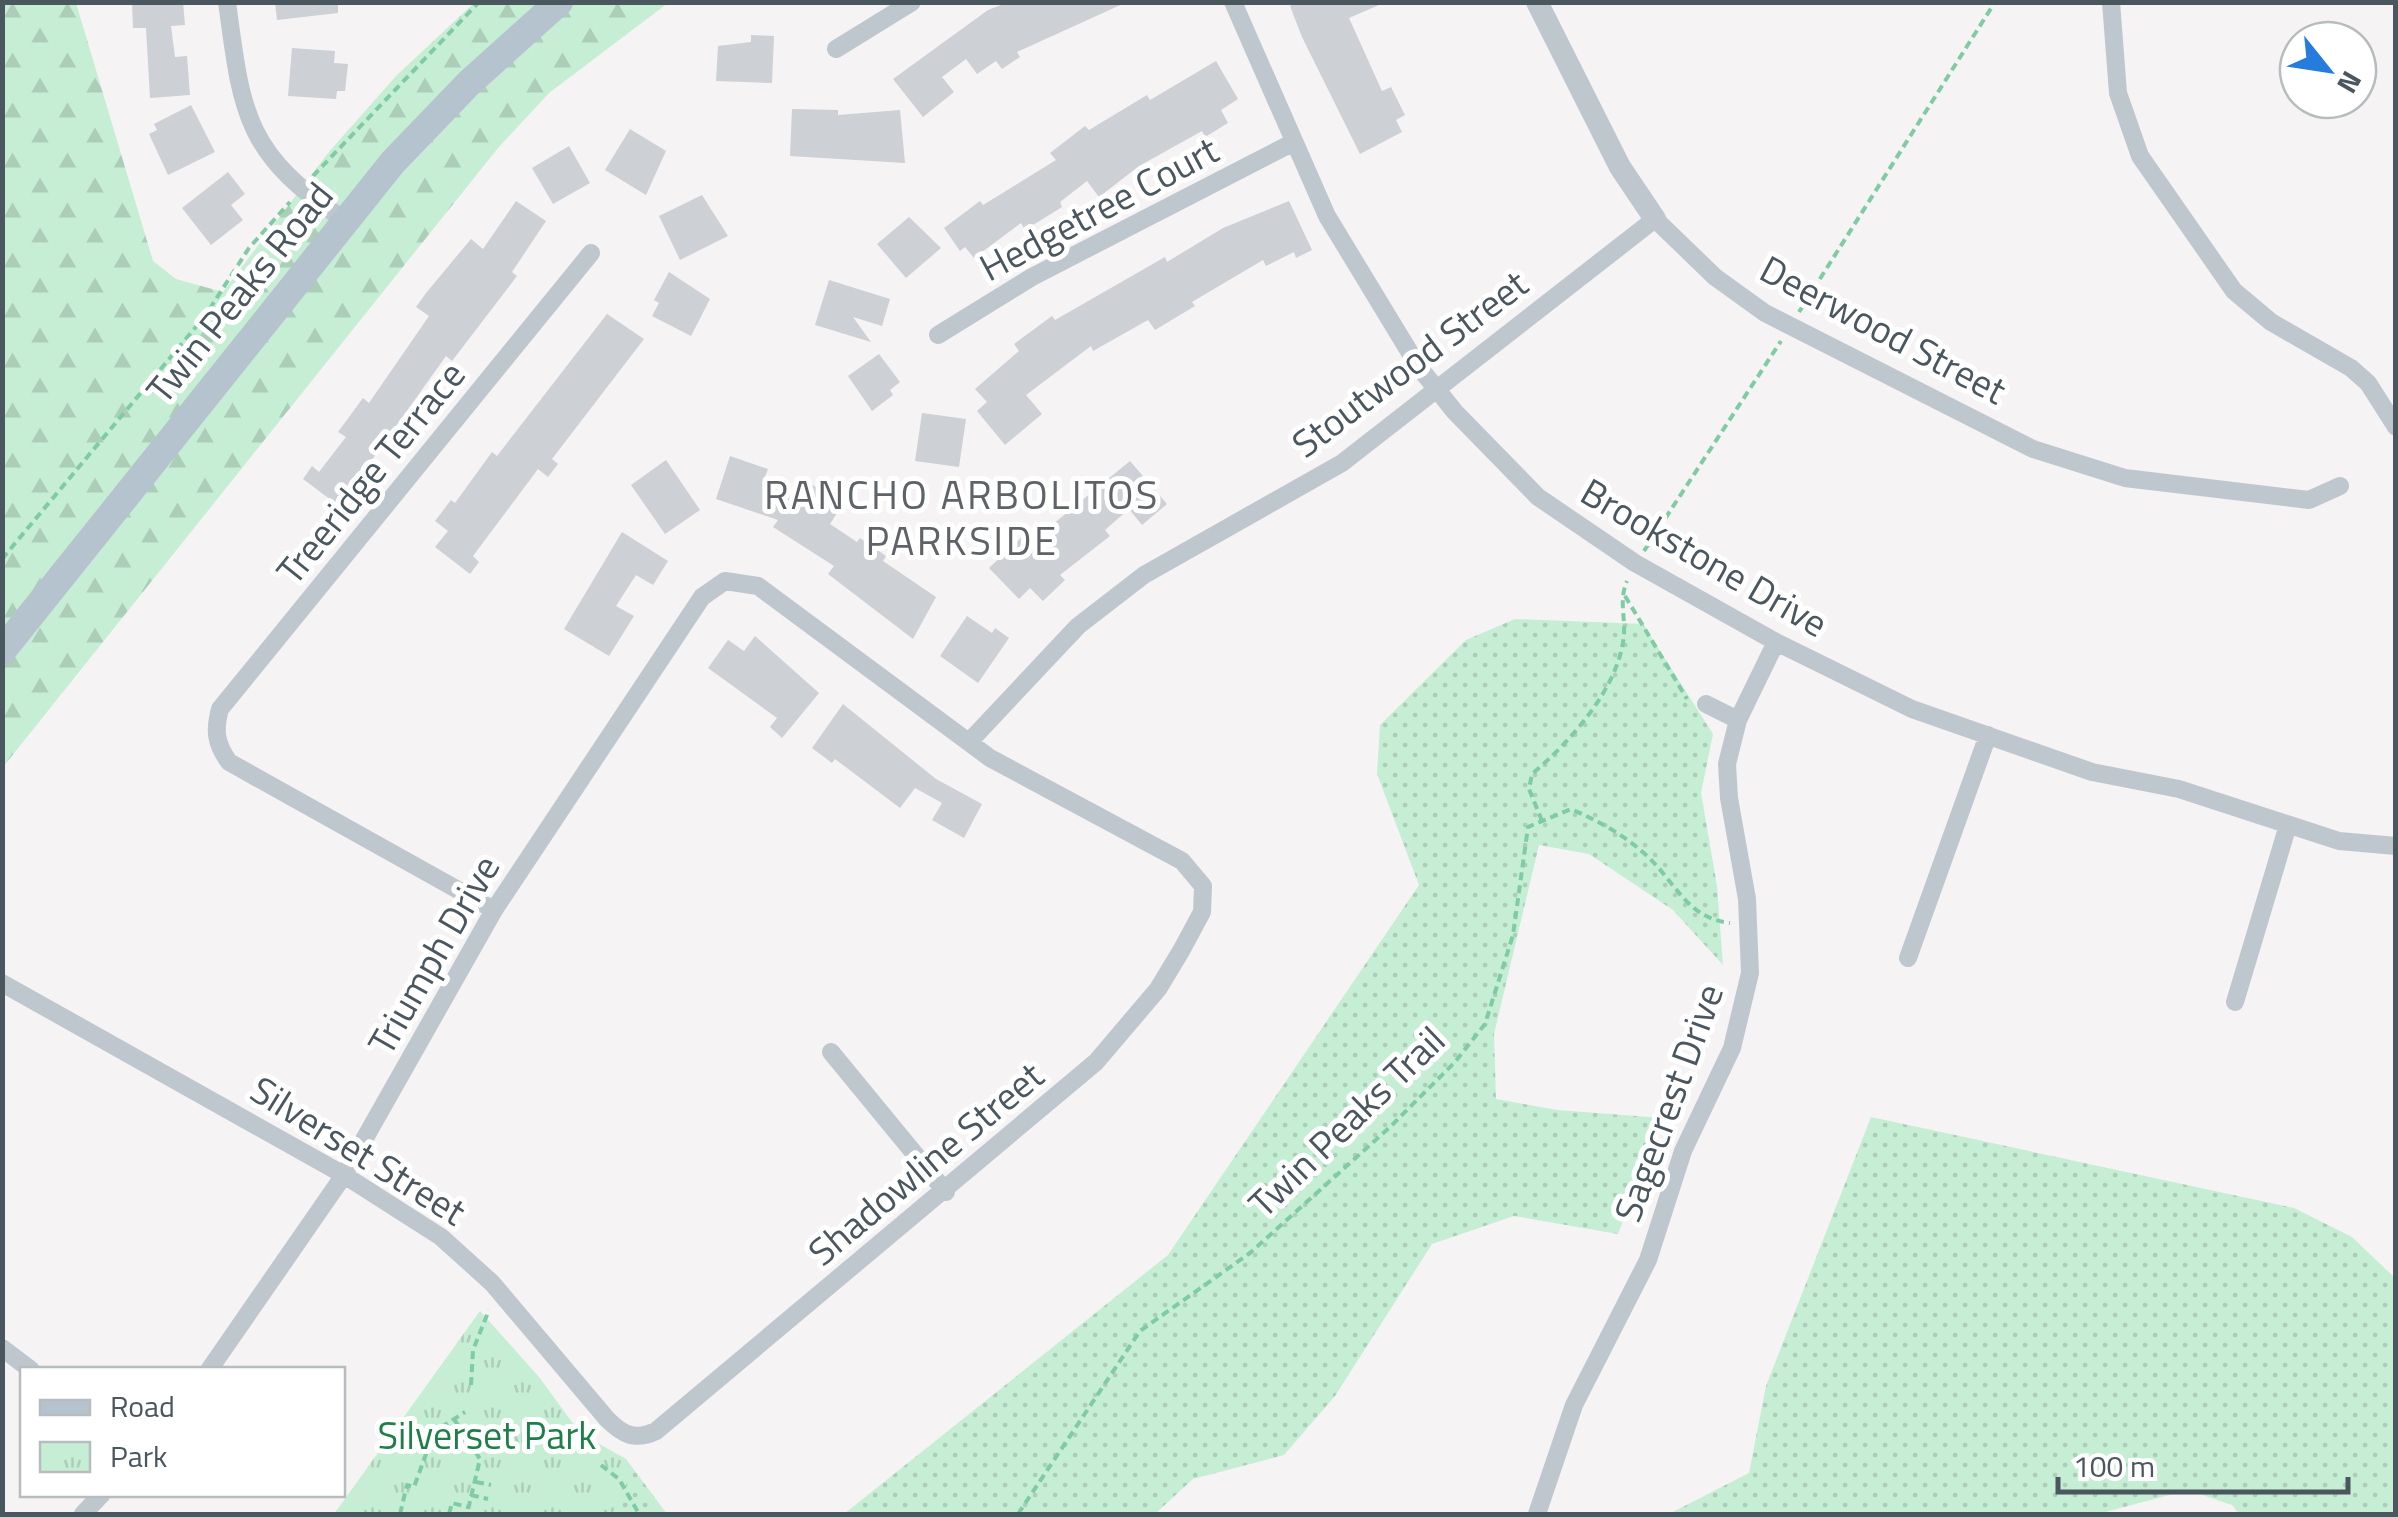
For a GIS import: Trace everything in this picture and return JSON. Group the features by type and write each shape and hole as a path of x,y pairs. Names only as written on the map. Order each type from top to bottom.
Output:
{"main road":[{"name":"Twin Peaks Road","path":"2,651 393,162 469,83 559,2"}],"street":[{"path":"227,2 240,98 256,138 302,188 346,222"},
{"path":"836,49 912,2"},
{"name":"Brookstone Drive","path":"1232,2 1327,216 1435,390 1538,497 1636,563 1776,642 1912,709 2092,772 2179,788 2340,841 2396,846"},
{"name":"Deerwood Street","path":"1537,2 1620,167 1655,219 1714,277 1790,326 2032,449 2124,478 2309,500 2340,486"},
{"path":"2111,2 2118,93 2140,156 2234,291 2271,322 2351,368 2368,383 2396,427"},
{"name":"Hedgetree Court","path":"938,336 1032,276 1292,143"},
{"name":"Stoutwood Street","path":"968,742 1078,626 1144,575 1342,463 1655,219"},
{"name":"Treeridge Terrace","path":"494,910 230,762 216,739 220,709 591,254"},
{"name":"Triumph Drive","path":"210,1367 344,1175 494,910 702,597 725,581 758,586 968,742"},
{"name":"Sagecrest Drive","path":"1537,1514 1574,1405 1648,1260 1683,1151 1732,1048 1750,973 1748,925 1729,798 1728,764 1738,720 1776,642"},
{"path":"1706,704 1738,720"},
{"path":"1908,958 1988,735"},
{"name":"Shadowline Street","path":"629,1436 656,1432 1096,1062 1129,1026 1202,912 1203,886 1182,861 1035,785 968,742"},
{"path":"2235,1002 2288,825"},
{"name":"Silverset Street","path":"2,983 344,1175 441,1237 502,1296 607,1419 629,1436"},
{"path":"832,1052 946,1192"},
{"path":"2,1348 27,1367"}],"path":[{"path":"2,559 205,316 249,248 479,2"},
{"path":"1636,563 1996,2"},
{"path":"1706,704 1695,709 1622,592 1624,637 1606,684 1577,730 1532,774 1530,789 1542,821 1571,809 1612,827 1650,858 1678,896 1709,920 1748,925"},
{"name":"Twin Peaks Trail","path":"1018,1514 1140,1331 1250,1253 1390,1126 1455,1062 1485,1024 1513,935 1528,826 1542,821"},
{"path":"471,1385 479,1326 502,1296"},
{"path":"400,1514 408,1485 414,1487 434,1432 465,1412"},
{"path":"454,1419 480,1460 466,1514"},
{"path":"471,1446 482,1439"},
{"path":"602,1466 618,1480 640,1514"},
{"path":"474,1482 490,1486"},
{"path":"471,1495 488,1500"},
{"path":"449,1514 452,1503 468,1507"}],"green space":[{"path":"3,3 76,3 153,261 176,279 223,292 328,153 396,76 474,3 668,3 549,93 498,148 3,767"},
{"path":"1515,619 1643,624 1713,734 1701,793 1717,886 1723,965 1673,910 1589,854 1539,845 1494,1034 1496,1099 1557,1110 1663,1118 1618,1234 1514,1216 1432,1244 1335,1396 1284,1455 1193,1479 1155,1514 844,1514 1168,1255 1419,885 1377,774 1380,725 1466,640"},
{"path":"1871,1117 2294,1208 2352,1237 2395,1278 2395,1514 2239,1514 2232,1505 2188,1490 2098,1514 1669,1514 1749,1473 1766,1386"},
{"name":"Silverset Park","path":"480,1311 539,1377 580,1433 626,1459 631,1474 612,1514 334,1514"},
{"path":"626,1459 667,1514 598,1514"}],"building":[{"path":"132,2 183,2 185,25 171,26 175,57 187,56 190,95 150,98 146,28 133,28"},
{"path":"275,2 338,2 338,13 277,20"},
{"path":"1009,2 1127,2 1017,52 1020,57 1002,69 996,61 977,74 966,59 942,77 954,92 923,117 893,79 988,10"},
{"path":"1298,2 1386,2 1349,18 1382,91 1391,87 1405,115 1396,120 1402,132 1360,154 1302,37 1290,6"},
{"path":"751,35 774,36 772,83 716,81 718,46 751,42"},
{"path":"292,48 335,51 334,63 348,64 345,91 337,91 336,99 288,96"},
{"path":"1216,61 1238,99 1221,110 1228,123 1205,137 1202,131 1139,166 1099,197 1087,181 1060,202 1062,207 1025,230 1021,223 974,258 965,247 960,251 944,228 980,201 983,205 1056,160 1050,153 1085,126 1089,130 1147,95 1150,100"},
{"path":"191,105 215,152 168,175 149,134 157,130 154,124"},
{"path":"792,109 838,110 838,115 900,110 905,163 790,156"},
{"path":"630,129 666,151 646,195 605,170"},
{"path":"569,146 590,183 553,204 532,168"},
{"path":"228,172 245,194 231,205 243,220 211,245 182,208"},
{"path":"702,195 728,236 680,260 659,216"},
{"path":"516,201 546,221 512,272 517,276 452,361 446,356 339,506 303,479 312,466 319,472 346,437 338,432 363,398 369,403 429,316 416,307 426,293 471,239 483,249"},
{"path":"1289,201 1312,250 1296,258 1294,252 1266,266 1263,260 1192,302 1195,306 1155,330 1148,320 1093,351 1091,346 1026,395 1042,414 1005,445 977,411 987,402 975,389 1019,351 1014,344 1052,316 1055,320 1165,257 1167,262 1223,228"},
{"path":"909,217 941,248 906,278 877,244"},
{"path":"669,272 710,299 691,336 652,316 659,303 654,300"},
{"path":"829,280 890,299 882,326 853,317 871,342 815,325"},
{"path":"607,314 644,339 552,459 558,464 548,477 538,469 473,556 479,562 470,574 435,547 448,531 435,521 451,500 455,503 492,452 497,456"},
{"path":"879,354 900,382 890,390 893,395 872,411 848,376"},
{"path":"922,413 966,419 959,467 915,461"},
{"path":"730,456 768,469 762,485 793,495 803,479 843,504 830,524 857,542 860,538 886,556 883,561 936,597 913,639 828,574 834,566 773,527 778,520 716,499"},
{"path":"666,460 700,510 665,534 631,485"},
{"path":"1130,461 1167,504 1142,525 1129,509 1105,530 1110,536 1060,575 1065,580 1043,601 1030,588 1019,599 989,568 1023,536 1030,543"},
{"path":"622,532 668,561 653,585 636,575 616,606 634,616 609,656 564,629"},
{"path":"967,616 992,633 995,628 1009,638 978,683 940,656"},
{"path":"755,636 819,693 782,738 770,727 777,718 708,668 728,640 744,651"},
{"path":"843,704 936,779 982,804 964,838 932,820 942,803 915,788 900,808 835,759 832,763 812,748"}],"district":[{"name":"RANCHO ARBOLITOS PARKSIDE","path":"962,518"}]}
